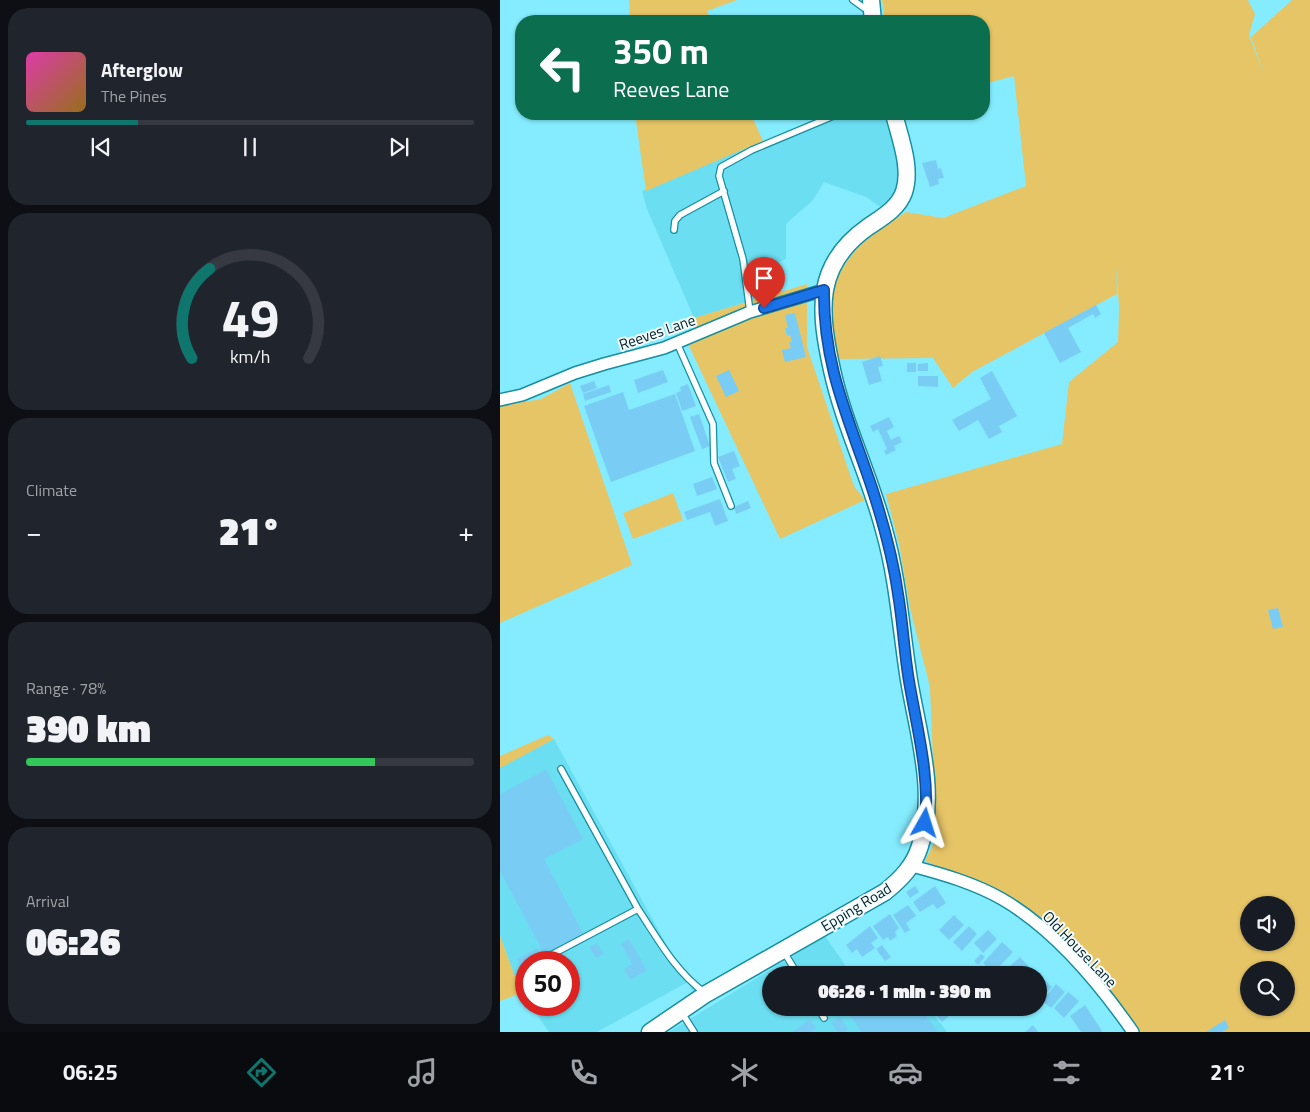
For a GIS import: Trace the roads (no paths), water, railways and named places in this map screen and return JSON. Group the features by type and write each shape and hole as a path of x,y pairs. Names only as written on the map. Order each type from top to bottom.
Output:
{"main road":[{"name":"Epping Road","path":"650,1032 706,994 885,892 901,879 912,866 920,847 928,798 925,766 909,680 898,594 885,532 871,485 844,412 832,370 824,310 824,290 836,258 846,245 890,212 904,193 906,166 895,120"}],"street":[{"name":"Reeves Lane","path":"500,400 522,395 575,373 633,358 677,343 750,312 824,290"},
{"name":"Old House Lane","path":"912,866 979,888 1002,899 1027,916 1082,968 1133,1032"}],"lane":[{"path":"853,0 864,8 872,10"},
{"path":"750,312 744,259 719,172 726,162 824,120"},
{"path":"674,230 677,218 724,191"},
{"path":"677,343 713,424 714,463 730,506"},
{"path":"560,769 638,909 675,965 690,982 706,994"},
{"path":"559,951 638,909"},
{"path":"783,950 793,966"},
{"path":"680,1012 694,1032"}]}
